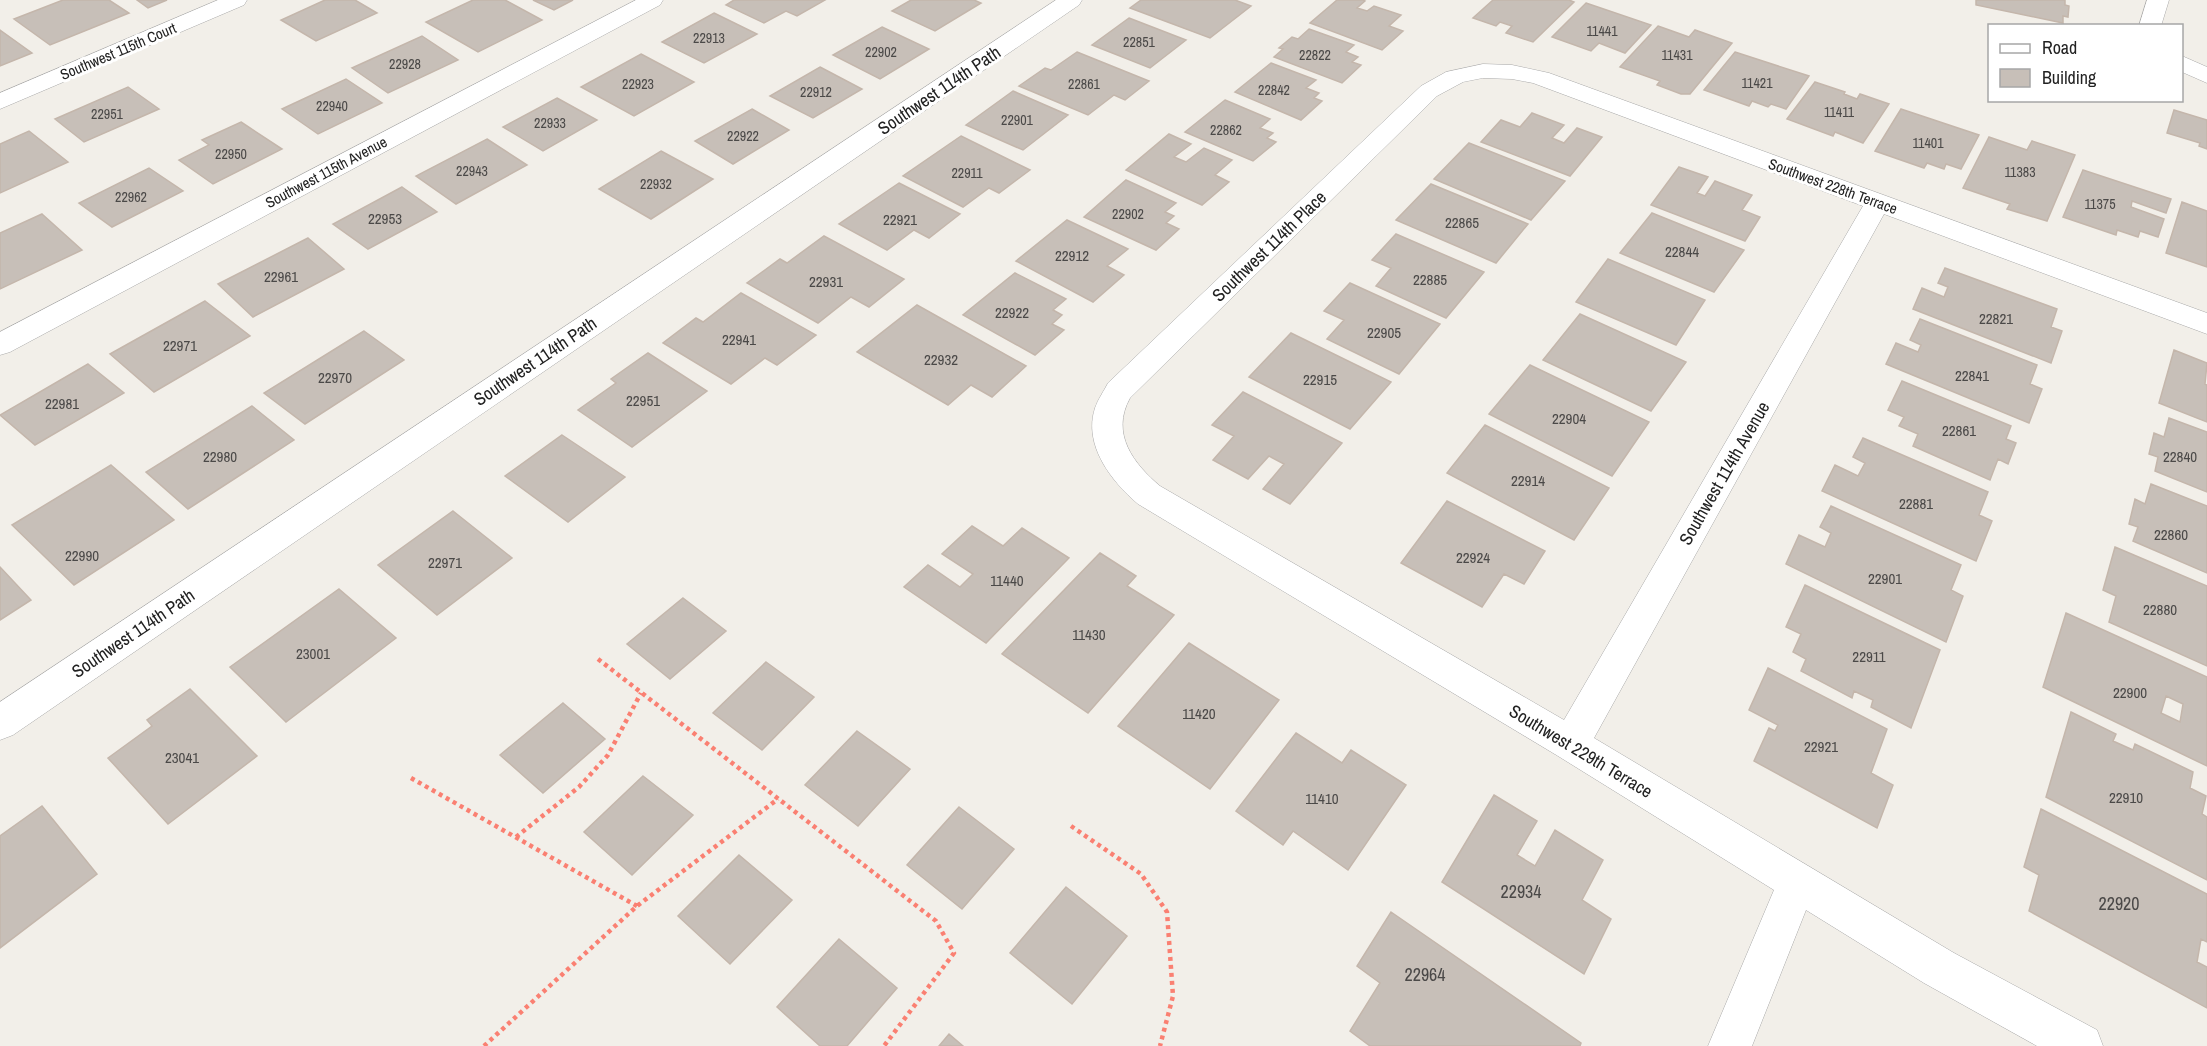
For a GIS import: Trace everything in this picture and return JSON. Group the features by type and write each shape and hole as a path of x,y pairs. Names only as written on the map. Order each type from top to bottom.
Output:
{"street":[{"name":"Southwest 115th Court","path":"0,102 236,0"},
{"name":"Southwest 115th Avenue","path":"0,345 652,0"},
{"name":"Southwest 114th Path","path":"0,723 1071,0"},
{"path":"2151,24 2158,0"},
{"path":"2183,64 2207,76"},
{"name":"Southwest 228th Terrace","path":"1455,76 1472,72 1502,70 1529,74 2207,324"},
{"name":"Southwest 114th Place","path":"1106,432 1107,412 1119,391 1429,91 1440,82 1455,76"},
{"name":"Southwest 114th Avenue","path":"1571,744 1878,202"},
{"name":"Southwest 229th Terrace","path":"1106,432 1123,468 1134,483 1149,495 1571,744 1939,968 2080,1046"},
{"path":"1730,1046 1797,883"}],"path":[{"path":"598,659 936,921 954,952 884,1046"},
{"path":"516,837 579,787 608,755 641,693"},
{"path":"411,778 638,906"},
{"path":"484,1046 638,906 778,799"},
{"path":"1071,826 1141,874 1167,912 1173,996 1160,1046"}],"building":[{"path":"63,0 109,0 129,13 50,45 14,19"},
{"path":"137,0 167,0 148,8"},
{"path":"325,0 355,0 377,13 316,41 281,20"},
{"path":"473,0 505,0 542,20 478,52 426,22"},
{"path":"533,0 573,0 554,10"},
{"path":"734,0 825,0 797,16 786,11 764,23 726,5"},
{"path":"911,0 974,0 981,3 935,31 892,11"},
{"path":"1141,0 1235,0 1251,6 1210,38 1130,8"},
{"path":"1337,0 1363,0 1365,1 1357,8 1367,11 1374,6 1401,15 1389,26 1403,31 1382,50 1310,23"},
{"path":"1493,0 1569,0 1574,2 1533,42 1506,33 1512,26 1500,22 1496,26 1473,18"},
{"path":"1976,0 2065,0 2065,5 2069,6 2068,17 2063,16 2063,23 1976,5"},
{"path":"1586,3 1651,25 1625,53 1599,43 1591,51 1552,37"},
{"path":"714,13 757,34 704,63 662,42"},
{"path":"1129,18 1186,40 1150,68 1092,45"},
{"path":"1658,26 1689,37 1695,30 1732,43 1690,94 1681,94 1657,85 1660,81 1620,67"},
{"path":"882,27 929,49 880,79 833,55"},
{"path":"1309,29 1354,45 1346,52 1358,57 1352,62 1361,65 1342,83 1274,57 1283,49 1279,48 1292,37 1298,39"},
{"path":"0,30 32,53 0,66"},
{"path":"422,36 458,60 388,93 352,68"},
{"path":"1077,52 1149,81 1125,100 1114,95 1088,115 1019,86 1045,68 1051,70"},
{"path":"1735,52 1809,76 1786,109 1771,104 1768,107 1752,101 1749,106 1704,90"},
{"path":"641,54 694,82 634,116 581,87"},
{"path":"1271,63 1316,80 1306,88 1319,93 1314,98 1322,101 1301,120 1235,92"},
{"path":"820,67 862,89 813,118 770,96"},
{"path":"346,79 382,103 318,134 282,109"},
{"path":"1815,82 1845,92 1844,94 1857,99 1860,94 1889,104 1863,143 1835,132 1833,136 1787,119"},
{"path":"128,87 159,109 84,142 55,119"},
{"path":"1013,91 1068,115 1023,150 966,125"},
{"path":"557,98 597,120 543,151 503,127"},
{"path":"1225,100 1270,119 1260,128 1273,133 1267,138 1276,142 1253,161 1185,132"},
{"path":"752,109 789,130 733,164 695,141"},
{"path":"1901,109 1979,135 1961,169 1946,164 1944,169 1927,163 1924,168 1875,151"},
{"path":"2174,110 2207,120 2207,149 2199,146 2200,143 2167,133"},
{"path":"1532,113 1564,125 1552,138 1564,143 1577,128 1602,137 1570,176 1481,142 1501,120 1520,127"},
{"path":"241,122 282,149 213,184 179,160 209,145 202,140"},
{"path":"29,131 68,162 0,193 0,144"},
{"path":"1169,134 1191,144 1174,157 1186,162 1204,148 1232,160 1215,175 1229,182 1202,205 1126,170"},
{"path":"961,136 1030,170 999,193 989,188 963,207 903,176"},
{"path":"1989,137 2027,150 2032,141 2075,155 2047,221 2007,209 2010,204 1963,188"},
{"path":"487,139 527,165 456,204 416,176"},
{"path":"1469,143 1565,181 1531,220 1434,179"},
{"path":"661,151 713,179 651,219 599,189"},
{"path":"1679,167 1708,177 1697,193 1705,196 1715,181 1752,195 1742,210 1760,217 1745,241 1651,205"},
{"path":"149,168 183,191 112,227 79,203"},
{"path":"2083,170 2171,199 2166,213 2132,201 2131,207 2164,219 2158,237 2140,231 2138,237 2117,230 2116,235 2063,217"},
{"path":"1126,180 1176,203 1165,212 1174,216 1166,223 1179,229 1156,250 1084,217"},
{"path":"899,183 960,214 929,238 914,230 887,250 839,224"},
{"path":"1431,184 1528,224 1496,263 1396,220"},
{"path":"402,187 437,212 368,249 333,224"},
{"path":"2182,202 2207,211 2207,267 2166,253"},
{"path":"1652,213 1744,250 1714,292 1620,253"},
{"path":"42,214 82,250 0,289 0,233"},
{"path":"1067,220 1128,249 1107,266 1124,275 1093,302 1016,261"},
{"path":"1396,234 1484,272 1446,318 1376,286 1391,268 1372,260"},
{"path":"824,236 904,279 869,307 851,297 818,323 747,283 780,259 787,263"},
{"path":"308,238 344,269 253,317 218,284"},
{"path":"1608,259 1705,300 1676,345 1576,302"},
{"path":"1945,268 2057,309 2051,327 2062,331 2051,363 1913,309 1922,288 1944,297 1948,287 1938,283"},
{"path":"1015,273 1066,299 1053,310 1062,315 1052,324 1064,330 1035,355 963,315"},
{"path":"1350,283 1440,324 1399,374 1327,339 1344,320 1324,311"},
{"path":"741,293 816,335 777,365 765,358 731,384 663,343 696,318 703,322"},
{"path":"205,301 250,336 154,392 110,354"},
{"path":"917,305 1026,366 992,397 971,385 948,405 857,352"},
{"path":"1580,314 1686,362 1651,411 1543,360"},
{"path":"1920,319 2037,365 2030,384 2042,389 2029,423 1886,364 1896,343 1918,352 1921,345 1910,340"},
{"path":"364,331 404,360 305,424 264,393"},
{"path":"1291,333 1391,382 1350,429 1249,377"},
{"path":"2174,350 2207,363 2205,384 2207,385 2207,422 2159,403"},
{"path":"648,353 707,391 632,447 578,410 616,383 611,379"},
{"path":"88,364 124,393 35,445 0,415"},
{"path":"1530,365 1649,422 1612,476 1489,414"},
{"path":"1902,381 2011,426 2006,439 2016,443 2008,464 1998,459 1990,480 1913,446 1918,434 1899,426 1904,417 1888,410"},
{"path":"1243,392 1342,443 1290,504 1263,489 1284,464 1269,456 1248,479 1213,460 1234,436 1212,425"},
{"path":"252,406 294,440 188,509 146,472"},
{"path":"2169,418 2207,432 2207,492 2155,471 2158,457 2149,454 2154,433 2164,437"},
{"path":"1485,425 1609,488 1574,540 1447,473"},
{"path":"562,435 625,477 568,522 505,476"},
{"path":"1863,438 1988,492 1979,515 1992,521 1976,561 1822,491 1835,465 1858,476 1865,463 1853,457"},
{"path":"111,465 174,520 74,585 12,525"},
{"path":"2151,484 2207,506 2207,573 2133,541 2138,527 2129,524 2135,499 2145,504"},
{"path":"1447,501 1545,551 1524,584 1504,574 1482,607 1401,563"},
{"path":"1831,506 1961,565 1951,590 1963,596 1946,642 1786,564 1799,535 1825,547 1831,533 1820,527"},
{"path":"453,511 512,558 437,615 378,565"},
{"path":"972,526 1003,546 1022,528 1069,558 986,643 904,587 928,565 960,587 973,574 942,554"},
{"path":"2115,547 2207,586 2207,666 2109,622 2116,596 2103,590"},
{"path":"1100,553 1136,576 1127,586 1174,615 1088,713 1002,654"},
{"path":"0,567 31,600 0,620"},
{"path":"1805,585 1940,650 1911,728 1871,707 1873,700 1854,691 1852,698 1801,671 1806,659 1793,652 1801,634 1786,627"},
{"path":"339,589 396,638 286,722 230,667"},
{"path":"683,598 726,631 670,679 627,644"},
{"path":"2066,613 2207,677 2207,766 2043,687","holes":["2166,696 2183,704 2180,722 2161,713"]},
{"path":"1189,643 1279,700 1210,789 1118,726"},
{"path":"766,662 814,697 762,750 713,713"},
{"path":"1768,668 1887,729 1871,773 1893,785 1877,828 1754,761 1769,728 1775,731 1778,725 1749,710"},
{"path":"190,689 257,756 168,824 108,758 152,726 147,720"},
{"path":"563,703 605,739 543,793 500,755"},
{"path":"2071,712 2116,734 2113,741 2133,750 2135,744 2193,772 2190,788 2206,796 2202,814 2207,817 2207,880 2046,797"},
{"path":"857,731 910,769 858,826 805,785"},
{"path":"1296,733 1342,763 1351,750 1406,785 1348,870 1293,831 1283,845 1236,811"},
{"path":"643,776 693,815 632,875 584,832"},
{"path":"1494,795 1537,821 1517,855 1535,866 1555,830 1603,860 1582,900 1611,919 1584,974 1442,882"},
{"path":"42,806 97,874 0,948 0,836"},
{"path":"959,807 1014,849 962,909 907,865"},
{"path":"2041,809 2207,894 2207,942 2201,939 2197,962 2207,967 2207,1008 2029,911 2039,875 2024,867"},
{"path":"739,855 792,900 730,964 678,916"},
{"path":"1066,887 1127,936 1072,1004 1010,953"},
{"path":"1391,912 1581,1043 1580,1046 1370,1046 1350,1031 1380,983 1357,966"},
{"path":"839,939 897,988 847,1046 820,1046 777,1007"},
{"path":"949,1034 963,1046 939,1046"}]}
